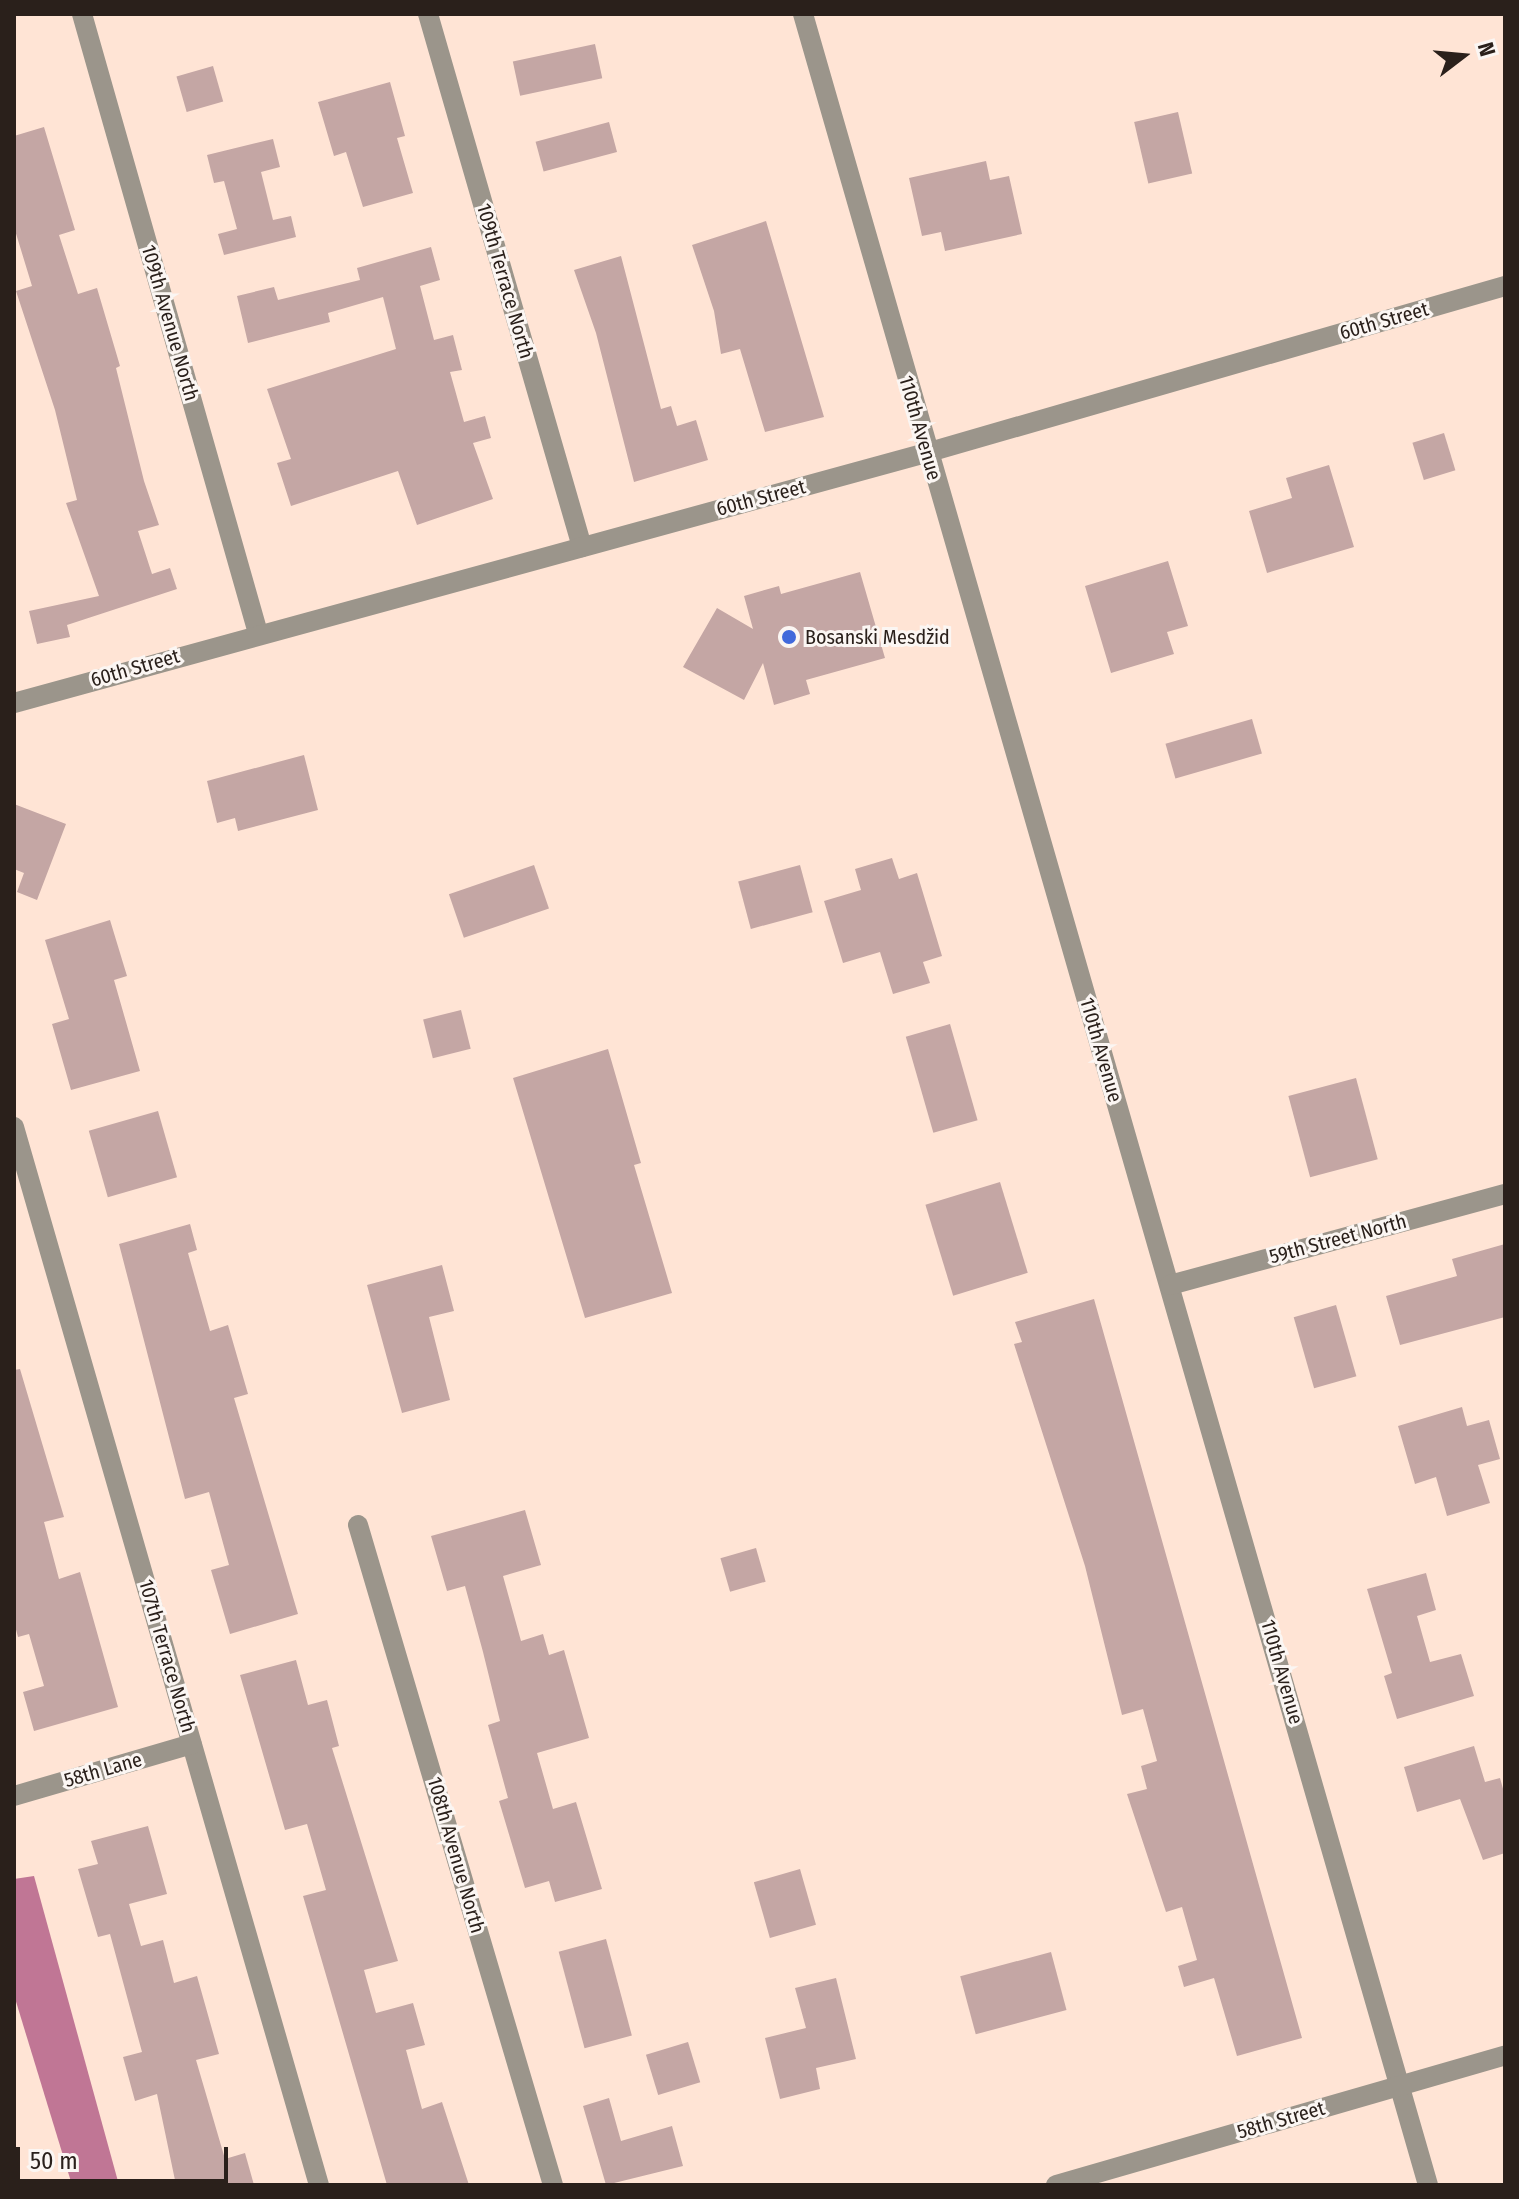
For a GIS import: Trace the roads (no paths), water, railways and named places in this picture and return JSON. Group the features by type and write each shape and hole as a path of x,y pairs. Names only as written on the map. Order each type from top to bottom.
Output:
{"street":[{"name":"109th Avenue North","path":"82,14 258,633"},
{"name":"109th Terrace North","path":"428,14 582,547"},
{"name":"110th Avenue","path":"803,14 926,453 1170,1285 1428,2185"},
{"name":"60th Street","path":"14,703 258,633 926,453 1505,286"},
{"name":"107th Terrace North","path":"14,1127 319,2185"},
{"name":"59th Street North","path":"1170,1285 1505,1194"},
{"name":"108th Avenue North","path":"358,1525 553,2185"},
{"name":"58th Lane","path":"14,1796 192,1744"},
{"name":"58th Street","path":"1056,2185 1505,2055"}],"place":[{"name":"Bosanski Mesdžid","path":"789,637"}]}
